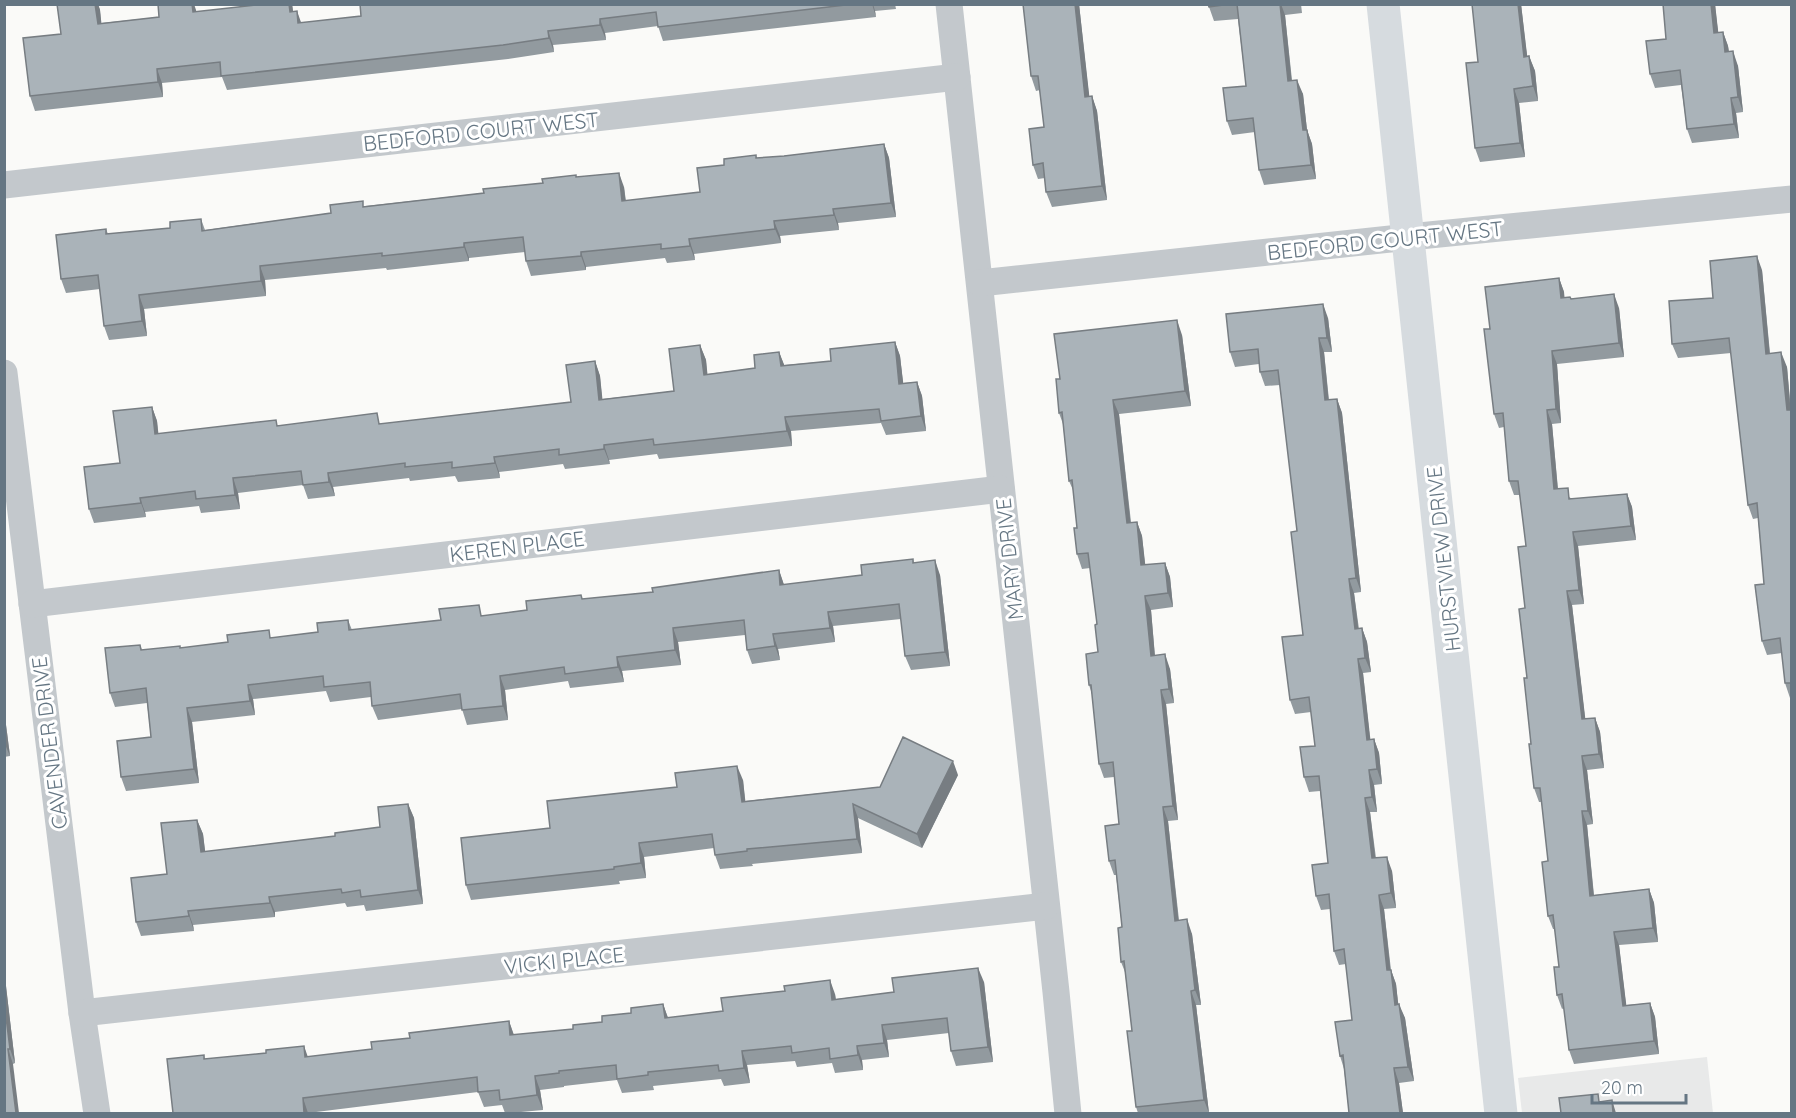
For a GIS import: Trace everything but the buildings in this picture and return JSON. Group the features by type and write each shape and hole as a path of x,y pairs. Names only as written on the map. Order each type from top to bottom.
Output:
{"street":[{"name":"MARY DRIVE","path":"949,4 1068,1113"},
{"name":"HURSTVIEW DRIVE","path":"1383,4 1501,1113"},
{"name":"BEDFORD COURT WEST","path":"4,185 957,77"},
{"name":"BEDFORD COURT WEST","path":"980,283 1791,199"},
{"name":"CAVENDER DRIVE","path":"4,373 6,408 82,1013 97,1113"},
{"name":"KEREN PLACE","path":"32,604 1001,489"},
{"name":"VICKI PLACE","path":"82,1013 1046,906"}],"shaded area":[{"path":"1707,1057 1713,1113 1522,1113 1518,1078"}]}
